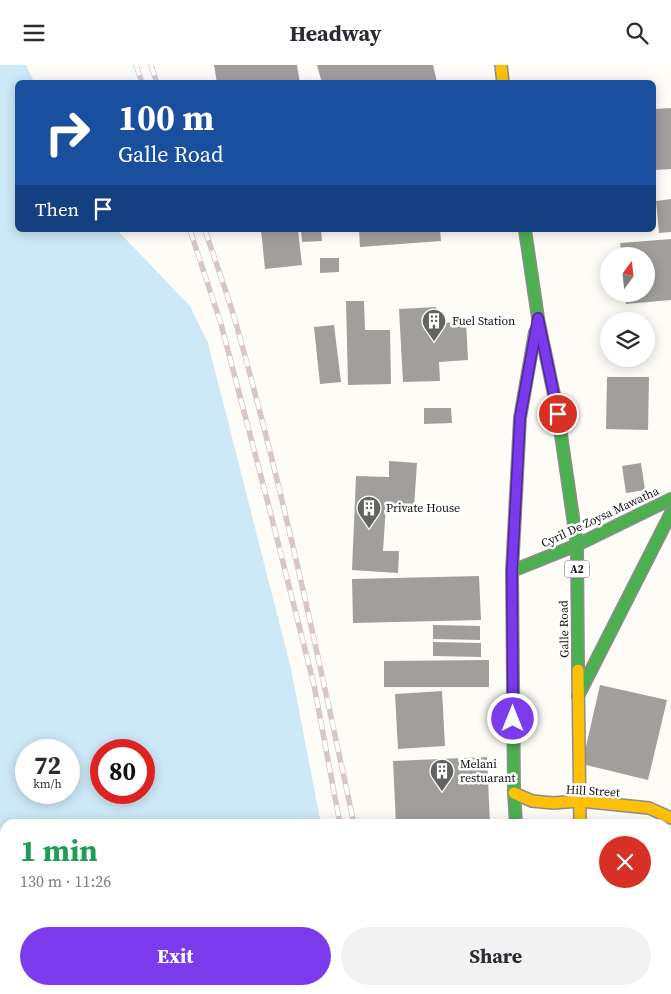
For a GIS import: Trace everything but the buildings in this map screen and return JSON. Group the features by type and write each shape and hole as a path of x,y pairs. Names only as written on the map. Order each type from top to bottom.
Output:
{"main road":[{"path":"501,65 503,80"},
{"name":"Galle Road","path":"525,232 538,318 558,414 577,545 580,819"},
{"name":"Galle Road","path":"516,819 512,571 520,418 538,318"},
{"name":"Cyril De Zoysa Mawatha","path":"512,571 577,545 671,499"},
{"path":"578,696 671,513"},
{"name":"Hill Street","path":"514,793 532,801 553,803 580,801 649,808 671,818"}],"water":[{"path":"0,65 26,65 33,80 15,80 15,232 119,232 190,306 208,343 291,669 320,819 0,819"}],"railway":[{"path":"136,65 141,80"},
{"path":"151,65 156,80"},
{"path":"191,232 221,324 269,507 314,685 339,819"},
{"path":"206,232 235,320 284,508 353,819"}],"traffic: fast":[{"path":"525,232 538,318 558,414 577,545 578,670"},
{"path":"516,819 512,571 520,418 535,332"},
{"path":"512,571 577,545 671,499"},
{"path":"578,696 671,513"}],"traffic: slow":[{"path":"501,65 503,80"},
{"path":"578,670 580,819"},
{"path":"514,793 532,801 553,803 580,801 649,808 671,818"}],"place":[{"name":"Fuel Station","path":"434,342"},
{"name":"Private House","path":"369,529"},
{"name":"Melani restuarant","path":"442,792"}],"route":[{"path":"513,719 512,571 520,418 538,318 558,414"}]}
